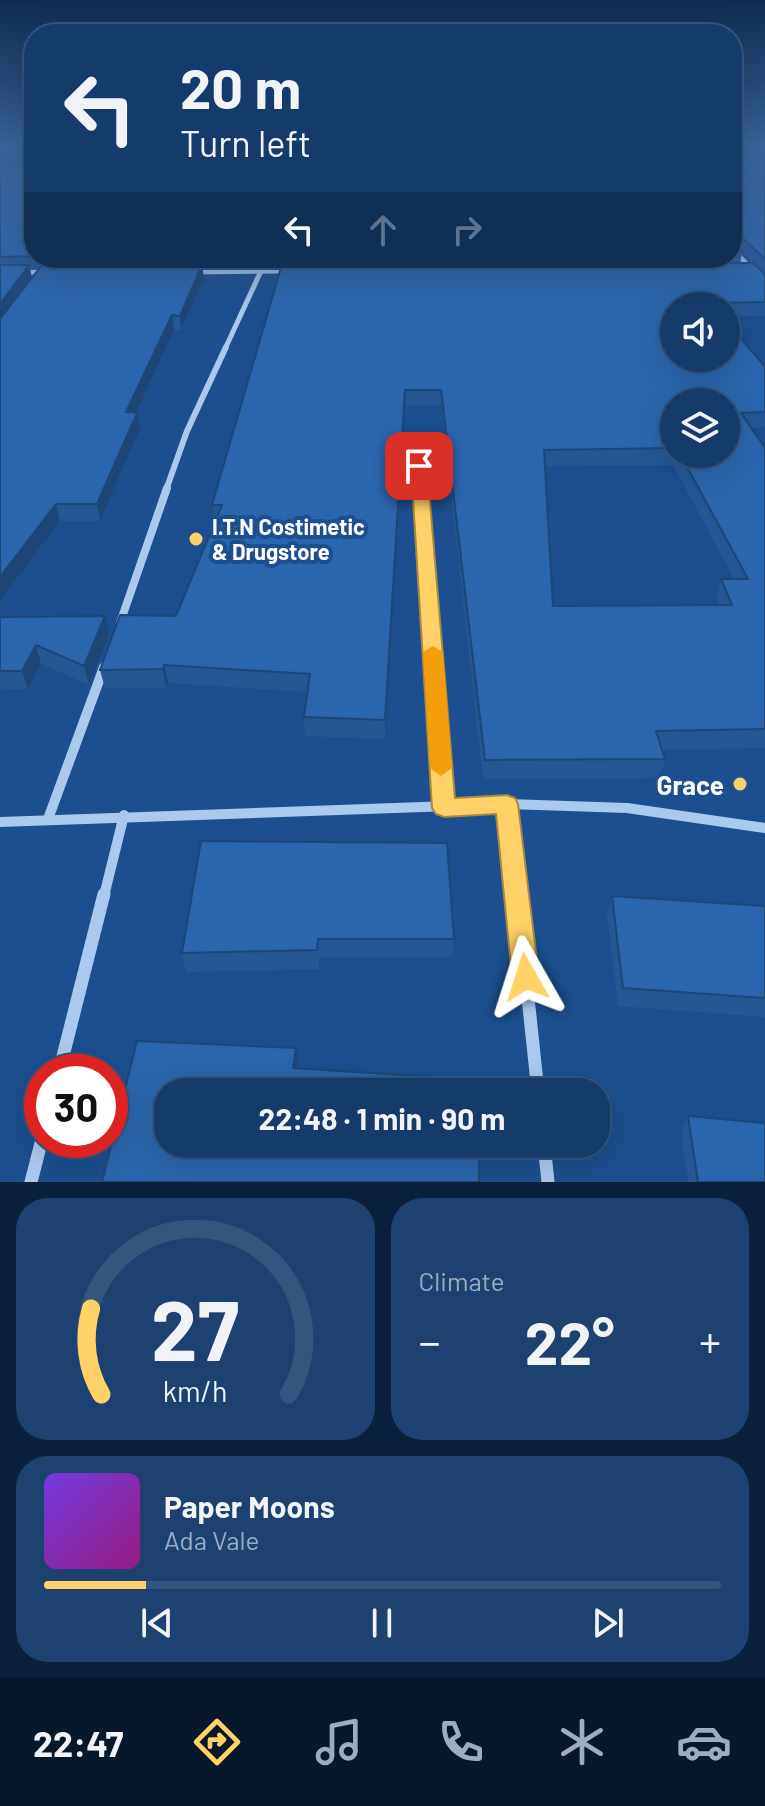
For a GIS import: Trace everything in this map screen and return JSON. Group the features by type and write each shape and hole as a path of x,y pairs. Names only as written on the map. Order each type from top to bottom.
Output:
{"street":[{"path":"742,259 765,283"},
{"path":"739,270 753,270"},
{"path":"119,627 187,431 261,271"},
{"path":"183,272 291,271"},
{"path":"34,284 43,272"},
{"path":"0,273 59,272"},
{"path":"48,819 108,656"},
{"path":"507,804 536,1078"},
{"path":"0,822 124,815 507,804 627,808 765,828"},
{"path":"64,1054 124,815"},
{"path":"31,1182 37,1158"},
{"path":"545,1158 548,1182"}],"lane":[{"path":"419,466 444,808"}],"building":[{"path":"0,203 24,203 24,256 0,257"},
{"path":"742,203 765,203 765,259 742,238"},
{"path":"742,263 753,263 765,274 765,302 740,302 740,292 660,292 660,372 740,372 740,338 765,367 765,412 741,413 765,448 765,729 656,731 665,759 485,760 441,390 405,390 385,720 304,717 310,674 164,665 163,669 100,670 120,615 176,616 222,505 212,505 281,268 742,268","holes":["660,388 740,388 740,468 688,468 748,579 721,579 732,605 553,606 544,450 660,448"]},
{"path":"0,265 24,265 27,268 0,304"},
{"path":"40,268 201,268 180,316 172,315 126,412 137,413 97,504 56,504 0,577 0,319"},
{"path":"105,616 84,666 36,645 22,671 0,671 0,617"},
{"path":"201,841 447,843 454,939 318,939 317,950 182,953"},
{"path":"612,896 765,906 765,998 623,988"},
{"path":"137,1041 296,1048 293,1068 447,1078 154,1078 154,1158 479,1158 479,1182 102,1182 108,1158 128,1158 128,1077"},
{"path":"688,1116 765,1123 765,1182 698,1182"}],"slow traffic":[{"path":"433,652 441,768"}],"place":[{"name":"I.T.N Costimetic & Drugstore","path":"196,539"},
{"name":"Grace","path":"740,784"}],"route":[{"path":"419,466 444,808 507,804 526,977"}]}
